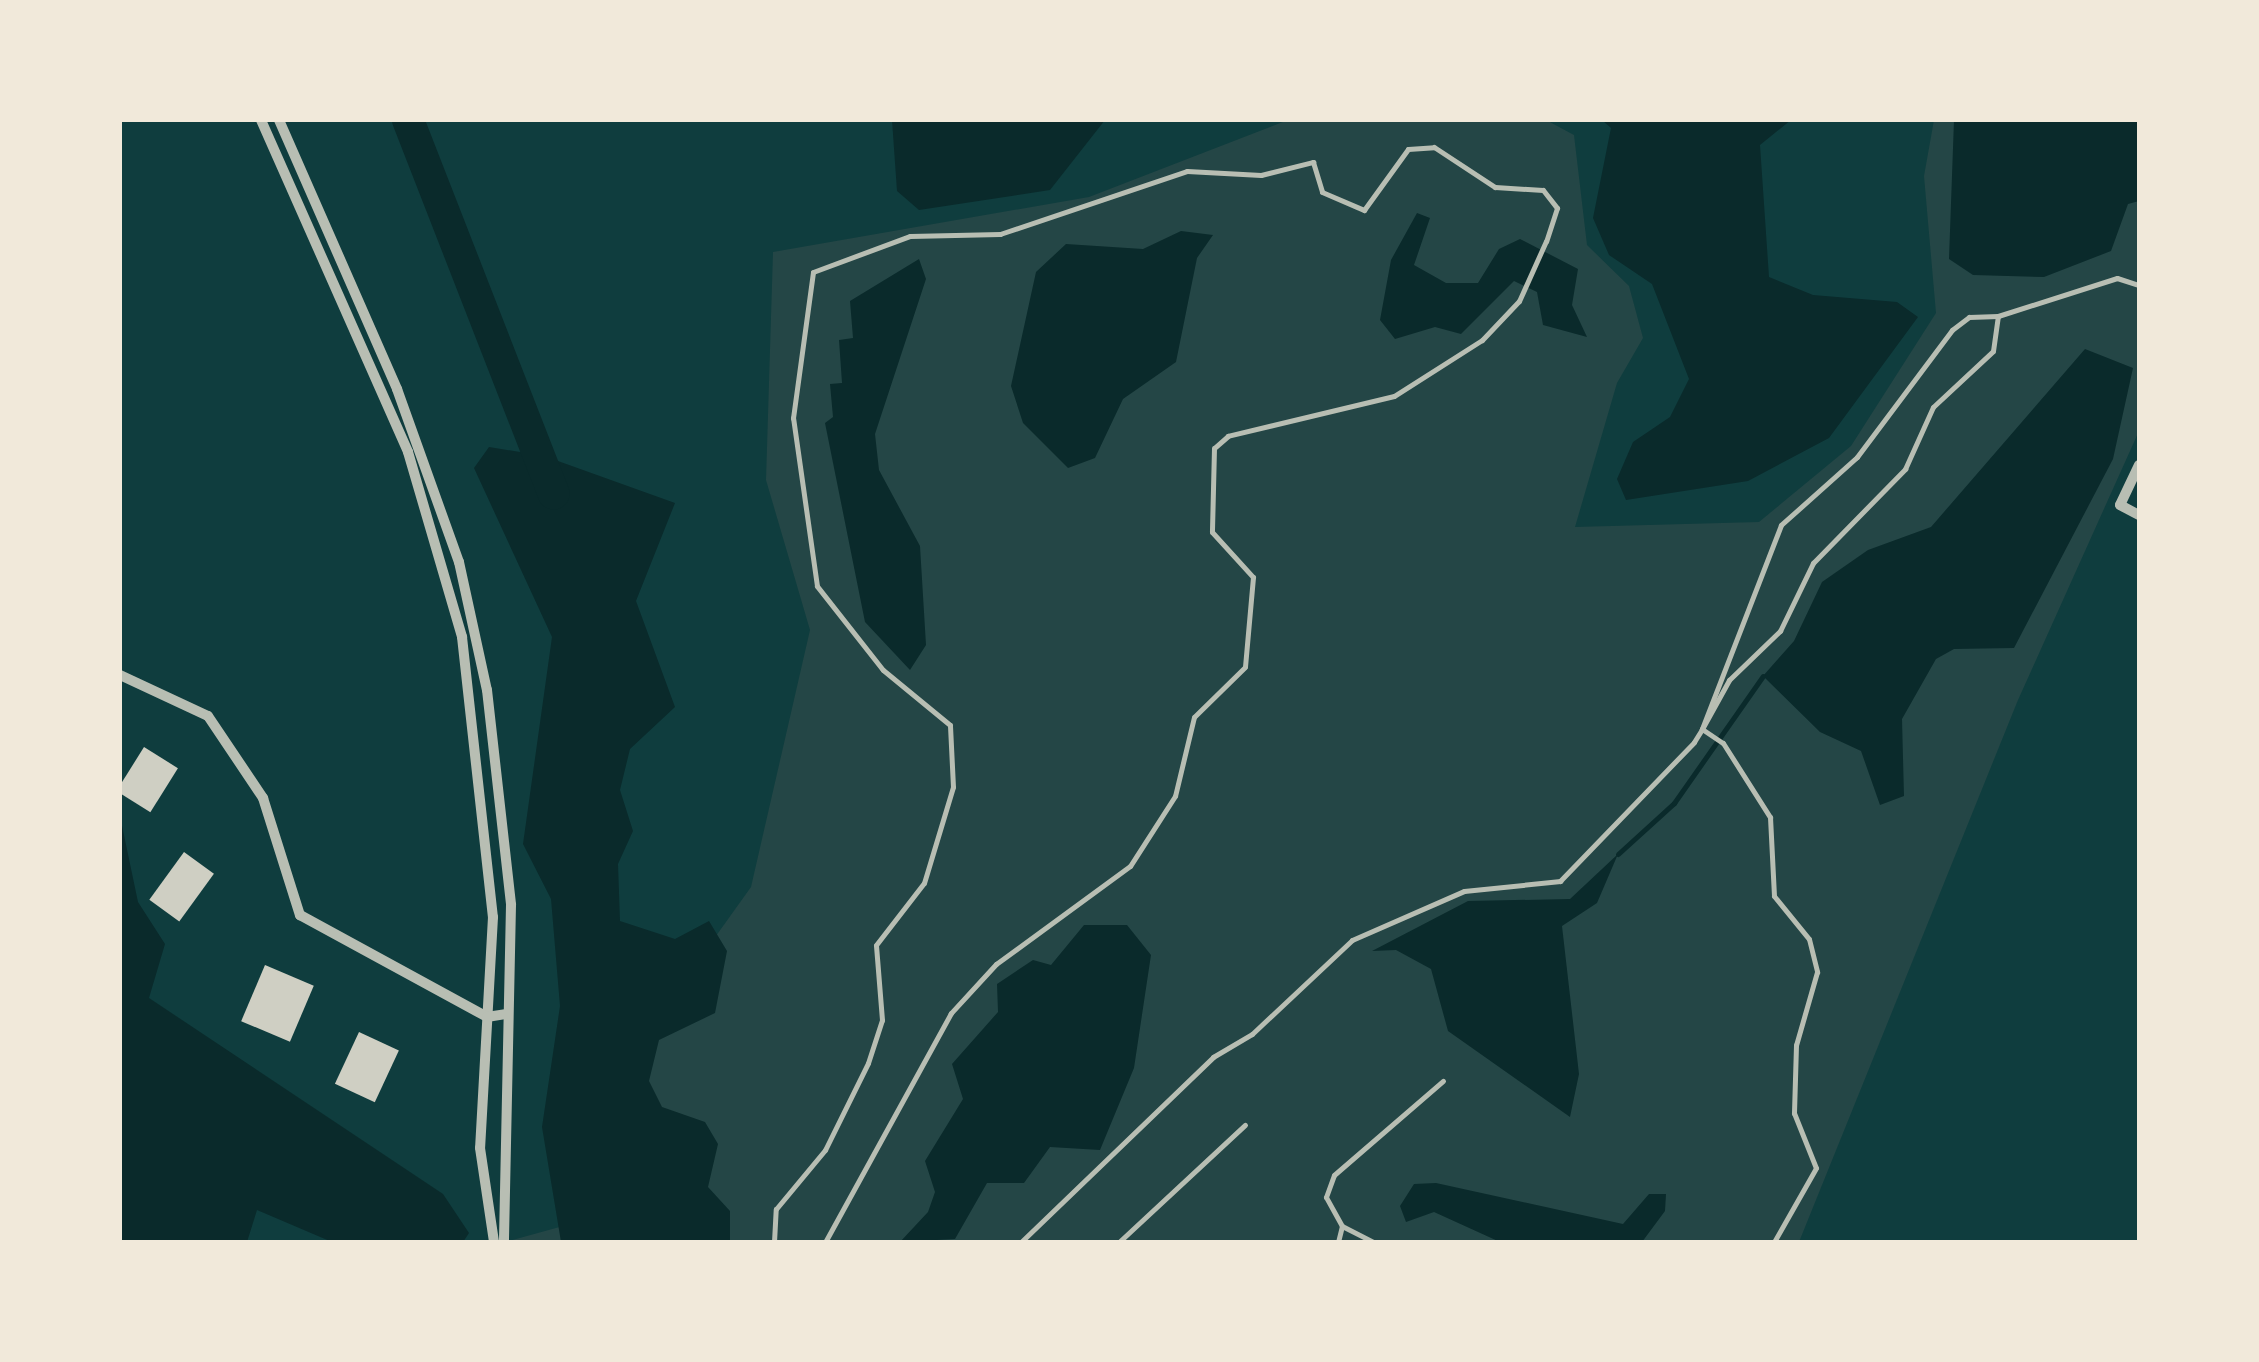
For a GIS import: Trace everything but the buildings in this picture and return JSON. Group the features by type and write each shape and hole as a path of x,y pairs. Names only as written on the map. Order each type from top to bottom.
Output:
{"street":[{"path":"261,120 408,452 462,637 485,790 487,1017 480,1148 494,1242"},
{"path":"279,120 397,389 459,562 501,791 507,1014 504,1242"},
{"path":"2139,465 2120,506 2139,515"},
{"path":"120,675 208,716 263,798 300,915 487,1017 507,1014"}],"lane":[{"path":"774,1242 776,1209 825,1150 868,1063 882,1020 876,945 924,884 953,787 950,726 883,670 817,586 792,418 812,272 910,236 1000,234 1188,171 1261,175 1313,162 1322,192 1364,210 1408,149 1434,147 1495,187 1543,190 1557,208 1546,242 1520,300 1482,340 1394,396 1228,436 1214,448 1212,532 1254,577 1244,668 1194,717 1175,796 1130,866 996,964 951,1013 882,1130 851,1208 825,1242"},
{"path":"1702,728 1780,525 1856,457 1952,330 1969,317 1998,316 2118,278 2139,285"},
{"path":"1021,1242 1213,1056 1281,1008 1314,967 1401,912 1464,892 1560,881 1702,728 1729,680 1780,630 1812,563 1905,469 1932,407 1993,350 1998,316"},
{"path":"1702,728 1723,743 1770,817 1774,896 1809,939 1817,972 1796,1045 1794,1114 1816,1168 1774,1242"},
{"path":"1373,1242 1342,1226 1326,1196 1334,1175 1443,1080"},
{"path":"1118,1242 1244,1125"},
{"path":"1338,1242 1342,1226"}],"shaded area":[{"path":"892,120 1105,120 1050,190 919,210 897,191"},
{"path":"1288,120 1546,120 1574,135 1587,245 1629,286 1643,338 1617,383 1575,527 1759,522 1851,446 1936,313 1924,176 1934,120 2139,120 2139,431 2018,700 1799,1242 505,1242 574,1223 615,1077 751,887 810,630 766,480 773,252 1089,197"},
{"path":"1602,120 1791,120 1760,145 1769,277 1813,295 1897,302 1918,317 1829,438 1748,481 1626,500 1617,479 1633,442 1670,417 1689,379 1652,284 1609,255 1593,218 1611,128"},
{"path":"1954,120 2139,120 2139,201 2128,204 2111,251 2044,277 1973,275 1949,259"},
{"path":"1417,213 1430,218 1414,265 1446,283 1478,283 1499,249 1520,239 1578,269 1572,305 1587,337 1543,325 1537,292 1514,281 1461,334 1435,327 1395,339 1380,320 1391,260"},
{"path":"1181,231 1213,235 1197,258 1176,362 1123,399 1095,458 1068,468 1023,423 1011,386 1036,272 1066,244 1143,249"},
{"path":"919,259 926,279 875,434 879,470 920,546 926,645 910,670 865,622 825,423 833,417 830,384 842,383 839,340 853,338 850,301"},
{"path":"2085,349 2133,368 2113,459 2014,648 1954,649 1936,659 1902,719 1904,796 1880,805 1861,751 1820,732 1763,676 1794,641 1822,582 1868,550 1931,527"},
{"path":"489,447 544,456 675,503 636,601 675,707 630,749 620,790 633,831 618,864 620,921 675,939 709,921 727,951 715,1013 659,1040 649,1081 662,1107 705,1122 718,1144 708,1187 730,1211 730,1242 561,1242 542,1127 560,1006 551,899 523,844 552,637 474,468"},
{"path":"120,816 138,902 165,944 149,998 443,1194 469,1233 463,1242 332,1242 257,1210 247,1242 120,1242"},
{"path":"1618,854 1597,903 1562,926 1579,1074 1570,1117 1448,1031 1431,969 1396,950 1372,951 1468,901 1570,899"},
{"path":"1084,925 1127,925 1151,955 1134,1068 1100,1150 1050,1147 1024,1183 987,1183 955,1239 900,1242 928,1212 935,1192 925,1161 963,1099 952,1064 998,1012 997,984 1033,960 1051,965"},
{"path":"1436,1183 1623,1224 1649,1194 1666,1194 1665,1211 1642,1242 1500,1242 1434,1212 1406,1222 1400,1206 1414,1184"}],"waterway":[{"path":"408,120 554,494"},
{"path":"1618,854 1674,803 1763,676"}]}
